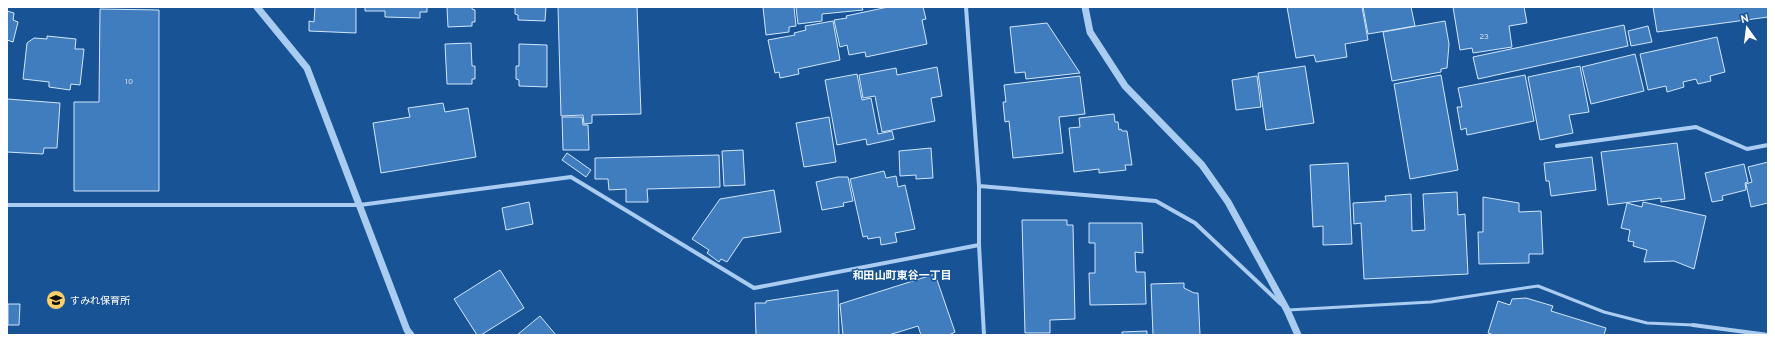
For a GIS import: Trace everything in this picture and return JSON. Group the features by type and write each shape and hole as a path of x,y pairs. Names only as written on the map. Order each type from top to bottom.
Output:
{"street":[{"path":"257,7 307,68 407,330 411,335"},
{"path":"966,7 979,186 979,245 984,335"},
{"path":"1085,7 1090,32 1124,86 1202,165 1228,202 1287,310 1298,335"},
{"path":"1558,146 1696,127 1747,149 1768,145"},
{"path":"7,205 360,205 571,177 754,288 979,245"},
{"path":"979,186 1156,202 1195,223 1287,310"},
{"path":"1693,325 1768,335"}],"lane":[{"path":"1287,310 1431,302 1538,286 1618,316 1647,323 1693,325"}],"building":[{"path":"315,7 356,7 356,33 309,31 309,21 314,22"},
{"path":"365,7 427,7 427,12 420,12 420,18 385,17 385,11 365,11"},
{"path":"447,7 472,7 472,9 475,10 475,22 472,22 472,26 448,27"},
{"path":"515,7 546,7 545,21 518,20 518,15 515,14"},
{"path":"558,7 637,7 641,114 592,115 592,123 584,124 583,115 561,116"},
{"path":"763,7 794,7 796,26 789,27 789,32 766,35"},
{"path":"796,7 862,7 863,10 822,14 822,21 798,24"},
{"path":"888,7 923,7 926,19 922,20 927,44 866,57 865,52 849,55 847,45 840,47 834,20"},
{"path":"1287,7 1362,7 1368,40 1345,44 1347,57 1316,62 1314,55 1296,58"},
{"path":"1363,7 1411,7 1415,26 1368,34"},
{"path":"1453,7 1524,7 1527,23 1509,26 1512,47 1473,53 1472,48 1460,50"},
{"path":"1653,7 1768,7 1768,17 1657,32"},
{"path":"100,9 159,10 159,191 74,191 74,102 99,102"},
{"path":"7,11 14,13 13,20 18,22 13,42 7,40"},
{"path":"833,21 840,60 798,69 799,74 780,78 779,72 775,73 768,40 795,35 794,33 806,30 805,26"},
{"path":"1445,21 1449,44 1447,68 1441,69 1441,72 1392,81 1383,32"},
{"path":"1047,23 1080,73 1026,79 1025,72 1015,73 1010,27"},
{"path":"1624,25 1628,46 1478,79 1473,57"},
{"path":"1648,26 1652,42 1631,46 1628,31"},
{"path":"47,36 76,39 75,49 84,49 80,85 71,84 70,90 49,87 49,82 23,79 27,43 34,38 47,39"},
{"path":"1717,37 1725,72 1710,76 1711,81 1698,84 1696,79 1683,82 1684,87 1667,92 1666,86 1648,90 1640,54"},
{"path":"471,43 472,66 475,66 475,79 472,79 472,84 447,84 445,44"},
{"path":"519,44 547,45 547,87 519,86 519,80 516,79 516,66 519,66"},
{"path":"1635,54 1644,91 1591,104 1582,67"},
{"path":"1305,66 1314,123 1266,130 1258,73"},
{"path":"1580,66 1589,112 1569,115 1573,133 1540,140 1528,77"},
{"path":"937,67 942,96 931,98 935,121 882,132 875,96 863,98 859,75 896,68 897,75"},
{"path":"857,74 862,100 871,98 878,134 892,131 894,139 867,145 866,139 837,145 825,80"},
{"path":"1441,75 1458,170 1410,179 1394,84"},
{"path":"1525,75 1534,121 1467,135 1466,128 1461,130 1457,107 1462,107 1458,88"},
{"path":"1080,76 1085,114 1059,117 1063,153 1013,158 1009,121 1005,122 1003,102 1006,102 1004,85"},
{"path":"1257,76 1261,107 1236,110 1232,80"},
{"path":"7,99 60,103 57,148 44,148 43,154 7,152"},
{"path":"443,103 445,112 468,108 476,157 381,173 373,123 410,117 408,108"},
{"path":"1114,114 1115,122 1118,122 1119,130 1121,129 1122,131 1127,131 1132,165 1125,165 1126,170 1099,173 1099,169 1074,172 1069,128 1080,127 1079,118"},
{"path":"562,117 582,117 583,125 588,125 589,150 563,150"},
{"path":"829,117 836,162 804,167 796,123"},
{"path":"1677,143 1685,199 1661,202 1661,198 1608,205 1601,152"},
{"path":"931,148 933,178 916,179 916,175 900,176 899,151"},
{"path":"743,150 745,185 724,186 722,151"},
{"path":"567,153 591,170 586,177 562,160"},
{"path":"719,155 720,187 647,189 648,202 626,202 626,189 609,190 608,179 595,179 595,158"},
{"path":"1592,157 1596,190 1551,196 1549,181 1546,181 1544,163"},
{"path":"1768,162 1768,203 1751,207 1746,184 1752,182 1748,167"},
{"path":"1348,163 1352,244 1323,245 1323,226 1313,227 1310,165"},
{"path":"1744,164 1748,182 1745,183 1746,190 1722,196 1723,200 1712,202 1705,173"},
{"path":"884,171 886,178 896,176 898,187 905,185 915,229 895,233 897,242 881,245 880,237 868,239 867,236 863,237 850,179"},
{"path":"838,177 848,177 853,201 843,203 844,206 822,210 816,182"},
{"path":"774,190 781,232 743,238 727,262 721,259 719,262 707,253 709,250 692,239 720,199"},
{"path":"1457,192 1458,215 1465,214 1468,274 1364,279 1361,223 1354,224 1353,203 1386,201 1385,196 1411,194 1412,231 1425,230 1423,194"},
{"path":"1483,197 1519,203 1519,212 1541,211 1543,254 1529,254 1529,263 1479,264 1478,232 1483,232"},
{"path":"529,202 533,224 506,230 502,208"},
{"path":"1643,202 1706,216 1694,269 1674,261 1644,262 1647,250 1633,246 1634,242 1628,241 1630,230 1621,228 1627,203 1642,207"},
{"path":"1022,220 1067,220 1067,225 1073,225 1075,319 1050,320 1050,333 1025,333"},
{"path":"1089,223 1142,223 1143,253 1135,252 1136,272 1145,272 1146,304 1090,305 1089,273 1095,273 1095,243 1089,243"},
{"path":"500,270 524,308 481,335 477,335 454,299"},
{"path":"935,274 955,332 949,335 921,335 918,326 889,335 843,335 840,304"},
{"path":"1184,283 1184,288 1194,293 1198,293 1200,335 1153,335 1151,284"},
{"path":"838,290 839,335 756,335 755,303 766,303 766,301"},
{"path":"1526,298 1553,306 1551,311 1606,328 1604,335 1494,335 1488,333 1498,301 1510,305 1512,299"},
{"path":"8,304 20,304 19,325 8,325"},
{"path":"540,316 556,335 517,335"},
{"path":"1147,331 1147,335 1122,335 1122,332"}],"place":[{"name":"すみれ保育所","path":"56,300"}],"district":[{"name":"和田山町東谷一丁目","path":"902,275"}]}
